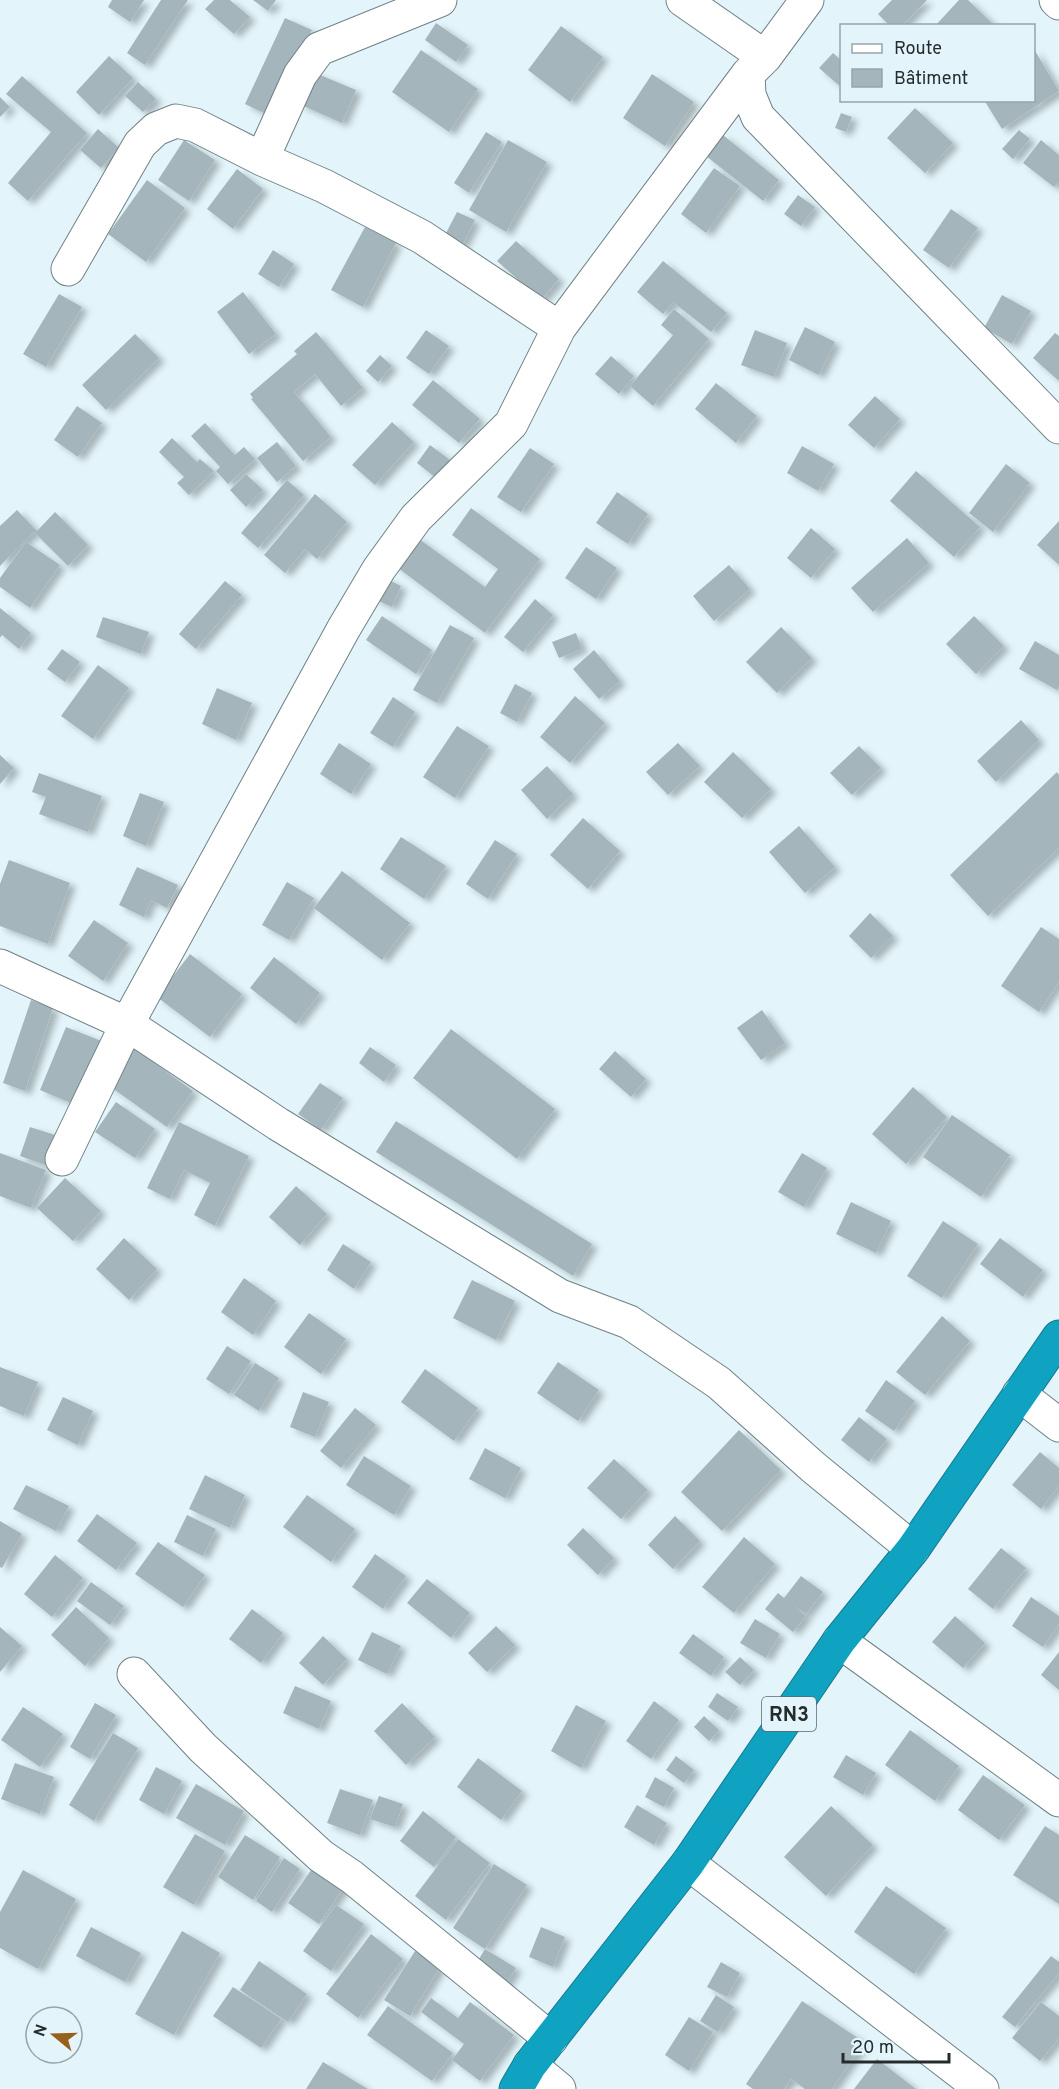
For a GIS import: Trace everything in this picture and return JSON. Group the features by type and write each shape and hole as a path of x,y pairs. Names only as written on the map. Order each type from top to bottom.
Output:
{"highway":[{"name":"RN3","path":"523,2077 688,1863 839,1641 913,1550 1059,1337"}],"street":[{"path":"262,159 300,75 319,49 440,0"},
{"path":"683,0 756,66"},
{"path":"62,1159 128,1024 379,568 416,518 511,424 559,328 807,0"},
{"path":"756,66 748,95 758,117 1059,427"},
{"path":"68,269 140,144 156,129 176,121 195,125 262,159 324,186 422,237 559,328"},
{"path":"0,966 128,1024 278,1124 560,1296 629,1322 719,1383 813,1467 913,1550"},
{"path":"1019,1395 1059,1425"},
{"path":"839,1641 1059,1800"},
{"path":"135,1674 203,1748 321,1856 352,1877 552,2039"},
{"path":"688,1863 982,2089"},
{"path":"523,2077 559,2089"}],"building":[{"path":"112,0 144,0 130,22 108,7"},
{"path":"161,0 188,0 145,65 127,53"},
{"path":"214,0 230,0 250,17 234,34 205,9"},
{"path":"253,0 276,0 268,11"},
{"path":"892,0 927,0 904,24 888,24 878,14"},
{"path":"959,0 968,0 993,24 937,24"},
{"path":"285,18 312,30 272,117 245,104"},
{"path":"436,23 468,45 456,62 425,40"},
{"path":"561,26 603,57 570,102 528,70"},
{"path":"421,50 478,89 449,132 392,92"},
{"path":"1035,51 1059,91 1002,129 985,102 1035,102"},
{"path":"833,53 840,59 840,86 819,68"},
{"path":"109,56 133,78 99,115 76,92"},
{"path":"313,72 356,90 342,123 299,104"},
{"path":"652,74 694,102 665,146 623,118"},
{"path":"22,76 87,133 28,201 8,183 51,132 6,94"},
{"path":"138,82 156,99 143,112 125,96"},
{"path":"0,97 10,107 0,117"},
{"path":"915,108 953,143 925,173 887,138"},
{"path":"841,113 852,117 846,132 835,128"},
{"path":"98,129 119,148 101,168 80,150"},
{"path":"1019,130 1030,139 1013,159 1002,149"},
{"path":"486,132 502,142 469,193 454,183"},
{"path":"723,135 779,180 763,201 706,156"},
{"path":"184,140 215,160 189,201 158,180"},
{"path":"508,140 547,162 506,232 469,210"},
{"path":"1041,140 1059,155 1059,182 1054,187 1023,163"},
{"path":"714,168 740,186 706,233 681,214"},
{"path":"237,169 263,189 233,229 207,209"},
{"path":"147,180 185,208 146,262 108,234"},
{"path":"798,195 815,207 801,226 784,214"},
{"path":"951,209 978,228 949,268 923,250"},
{"path":"457,212 475,220 462,246 444,237"},
{"path":"365,227 396,243 363,307 331,290"},
{"path":"516,241 559,279 541,300 497,261"},
{"path":"273,250 294,264 279,287 258,274"},
{"path":"663,261 727,313 711,332 673,302 663,314 637,292"},
{"path":"243,292 276,334 249,354 217,312"},
{"path":"59,294 82,307 46,367 23,354"},
{"path":"1002,295 1031,311 1012,344 984,328"},
{"path":"674,309 709,339 653,406 630,386 673,335 661,325"},
{"path":"805,327 835,342 819,375 789,360"},
{"path":"426,330 449,346 429,374 406,358"},
{"path":"755,330 787,343 774,377 741,365"},
{"path":"316,332 363,388 341,406 315,374 294,392 331,437 303,461 251,399 253,398 250,394 297,354 294,351"},
{"path":"1055,333 1059,336 1059,381 1033,358"},
{"path":"135,334 159,358 106,410 82,385"},
{"path":"380,355 392,366 378,382 366,371"},
{"path":"611,356 634,376 619,394 595,374"},
{"path":"433,380 480,419 459,443 412,405"},
{"path":"716,383 757,416 736,443 695,409"},
{"path":"875,396 900,419 874,448 848,425"},
{"path":"77,406 102,423 78,457 54,440"},
{"path":"392,422 414,442 375,485 352,465"},
{"path":"205,423 235,455 244,447 255,459 228,484 216,471 220,467 191,436"},
{"path":"172,438 197,462 200,459 214,471 189,495 177,483 184,477 159,452"},
{"path":"277,442 296,466 277,482 257,458"},
{"path":"430,445 450,460 436,478 417,463"},
{"path":"802,446 834,464 818,491 787,473"},
{"path":"530,448 554,464 521,512 497,497"},
{"path":"1006,464 1030,483 993,532 969,513"},
{"path":"916,471 980,527 954,557 890,501"},
{"path":"246,474 263,490 246,507 230,490"},
{"path":"287,480 304,495 258,548 241,533"},
{"path":"617,492 648,514 628,544 596,523"},
{"path":"315,494 347,522 317,559 305,549 285,573 264,555"},
{"path":"471,508 540,559 485,633 394,565 415,536 485,587 498,569 452,535"},
{"path":"17,510 37,531 55,512 88,545 68,566 34,532 0,566 0,526"},
{"path":"1059,521 1059,565 1037,545"},
{"path":"811,528 835,549 811,578 787,558"},
{"path":"907,538 929,563 873,612 851,588"},
{"path":"26,542 60,565 30,608 0,587 0,578"},
{"path":"586,547 617,568 596,599 565,578"},
{"path":"729,565 750,589 714,621 693,596"},
{"path":"383,577 401,586 392,607 374,599"},
{"path":"225,581 242,595 196,649 179,634"},
{"path":"535,599 553,615 523,652 504,637"},
{"path":"0,608 31,633 19,649 2,635 0,638"},
{"path":"382,616 432,650 416,674 366,640"},
{"path":"974,616 1004,646 976,674 946,644"},
{"path":"103,617 149,632 141,654 96,637"},
{"path":"450,625 474,638 437,703 413,690"},
{"path":"781,627 812,658 777,693 746,662"},
{"path":"576,633 582,649 559,658 552,642"},
{"path":"1035,641 1059,655 1057,690 1019,669"},
{"path":"62,649 80,662 65,682 47,669"},
{"path":"594,650 620,681 599,699 573,669"},
{"path":"98,665 129,688 93,739 61,716"},
{"path":"515,684 532,693 517,722 500,713"},
{"path":"217,688 252,703 236,740 202,724"},
{"path":"575,696 605,723 570,763 540,737"},
{"path":"393,697 415,712 393,747 370,733"},
{"path":"1021,720 1039,740 996,782 977,761"},
{"path":"457,726 489,746 455,798 423,777"},
{"path":"339,743 371,764 351,794 320,774"},
{"path":"678,743 700,766 668,795 646,772"},
{"path":"859,746 881,768 852,795 830,773"},
{"path":"733,752 771,789 742,818 704,782"},
{"path":"0,755 14,768 0,784"},
{"path":"547,766 573,794 547,819 521,790"},
{"path":"1057,772 1059,775 1059,848 988,916 950,875"},
{"path":"39,773 102,796 88,832 39,814 46,797 32,792"},
{"path":"140,793 164,802 146,846 123,836"},
{"path":"583,818 620,851 588,889 550,855"},
{"path":"799,826 835,867 805,893 769,852"},
{"path":"401,837 446,866 424,899 380,869"},
{"path":"495,840 517,854 488,899 466,884"},
{"path":"9,860 70,883 48,944 0,926 0,884"},
{"path":"137,867 178,885 167,908 151,900 144,917 119,905"},
{"path":"342,871 410,923 382,960 314,908"},
{"path":"287,882 314,898 289,940 262,925"},
{"path":"870,913 893,936 871,958 849,936"},
{"path":"94,920 128,943 103,981 68,956"},
{"path":"1041,927 1059,939 1059,982 1039,1012 1001,986"},
{"path":"190,954 242,994 210,1037 157,997"},
{"path":"274,957 320,993 296,1024 250,988"},
{"path":"31,1000 53,1008 25,1091 3,1083"},
{"path":"762,1010 785,1043 761,1060 737,1028"},
{"path":"66,1027 104,1042 78,1106 40,1090"},
{"path":"451,1029 555,1109 517,1159 413,1078"},
{"path":"370,1047 396,1065 384,1082 359,1063"},
{"path":"134,1048 193,1091 167,1127 108,1085"},
{"path":"615,1051 646,1079 631,1097 599,1069"},
{"path":"320,1083 343,1098 321,1130 298,1114"},
{"path":"913,1087 947,1117 906,1164 872,1134"},
{"path":"116,1102 155,1129 135,1158 95,1132"},
{"path":"952,1115 1010,1155 981,1197 923,1157"},
{"path":"396,1121 592,1244 573,1276 376,1152"},
{"path":"179,1122 249,1156 215,1226 194,1215 210,1183 184,1170 170,1199 147,1188"},
{"path":"30,1127 55,1135 45,1165 20,1156"},
{"path":"0,1153 46,1170 31,1208 0,1196"},
{"path":"802,1153 827,1168 804,1207 778,1192"},
{"path":"65,1178 101,1211 73,1241 37,1208"},
{"path":"296,1186 327,1214 300,1245 269,1217"},
{"path":"851,1202 891,1221 876,1253 836,1234"},
{"path":"943,1221 978,1244 942,1298 907,1276"},
{"path":"124,1238 157,1269 129,1300 96,1269"},
{"path":"1000,1238 1043,1270 1023,1297 980,1264"},
{"path":"343,1244 371,1262 354,1289 327,1270"},
{"path":"244,1278 276,1301 253,1335 221,1312"},
{"path":"472,1280 515,1301 496,1340 453,1318"},
{"path":"309,1313 346,1339 321,1374 284,1347"},
{"path":"942,1316 970,1341 925,1395 896,1372"},
{"path":"227,1346 251,1361 229,1394 206,1379"},
{"path":"558,1362 599,1390 578,1421 537,1393"},
{"path":"255,1363 279,1378 259,1411 234,1395"},
{"path":"0,1367 38,1382 24,1416 0,1406"},
{"path":"425,1369 478,1408 454,1441 401,1402"},
{"path":"886,1380 915,1401 894,1431 865,1411"},
{"path":"303,1392 329,1402 315,1437 290,1427"},
{"path":"63,1397 93,1411 78,1445 47,1430"},
{"path":"355,1408 376,1425 341,1468 320,1451"},
{"path":"859,1417 887,1439 869,1462 841,1440"},
{"path":"739,1430 781,1470 722,1531 681,1492"},
{"path":"485,1448 521,1468 505,1498 469,1479"},
{"path":"1040,1452 1059,1468 1059,1486 1041,1509 1012,1485"},
{"path":"364,1456 411,1486 394,1515 346,1485"},
{"path":"614,1459 648,1490 621,1519 587,1488"},
{"path":"205,1475 245,1495 230,1528 189,1509"},
{"path":"26,1485 69,1506 56,1531 13,1509"},
{"path":"307,1495 355,1529 331,1562 283,1527"},
{"path":"97,1514 137,1543 116,1570 77,1541"},
{"path":"187,1515 216,1529 203,1556 174,1542"},
{"path":"675,1516 700,1541 673,1569 648,1545"},
{"path":"0,1521 22,1534 2,1568 0,1567"},
{"path":"583,1528 614,1558 598,1575 567,1545"},
{"path":"744,1537 775,1564 734,1613 702,1587"},
{"path":"158,1542 205,1575 183,1607 135,1574"},
{"path":"1001,1548 1026,1568 993,1609 968,1589"},
{"path":"375,1554 406,1576 383,1609 352,1587"},
{"path":"55,1555 83,1578 52,1617 24,1594"},
{"path":"801,1576 823,1592 806,1614 794,1606 806,1616 793,1632 765,1609 778,1593 784,1598"},
{"path":"427,1579 470,1613 451,1638 407,1603"},
{"path":"91,1582 124,1606 110,1625 77,1601"},
{"path":"1031,1597 1059,1616 1059,1624 1043,1647 1012,1626"},
{"path":"76,1607 109,1638 85,1666 51,1635"},
{"path":"252,1609 283,1633 261,1663 229,1639"},
{"path":"955,1616 985,1643 963,1668 932,1642"},
{"path":"755,1619 780,1634 766,1658 740,1643"},
{"path":"496,1626 515,1645 487,1672 468,1653"},
{"path":"0,1627 22,1646 0,1672"},
{"path":"372,1632 401,1646 387,1674 358,1660"},
{"path":"693,1634 724,1657 711,1676 679,1653"},
{"path":"323,1636 347,1659 323,1685 299,1663"},
{"path":"1059,1652 1059,1690 1041,1675"},
{"path":"740,1657 754,1670 740,1685 725,1672"},
{"path":"295,1686 331,1701 319,1729 283,1713"},
{"path":"717,1693 738,1707 728,1721 708,1707"},
{"path":"654,1701 679,1720 651,1759 626,1741"},
{"path":"95,1703 116,1715 90,1759 70,1747"},
{"path":"402,1703 435,1737 406,1765 374,1731"},
{"path":"576,1705 606,1721 581,1768 551,1751"},
{"path":"23,1707 63,1734 40,1767 1,1740"},
{"path":"704,1716 719,1730 709,1741 694,1727"},
{"path":"910,1730 959,1766 935,1801 885,1765"},
{"path":"113,1733 138,1748 94,1821 69,1805"},
{"path":"846,1755 876,1773 863,1795 833,1777"},
{"path":"676,1756 694,1770 684,1783 666,1770"},
{"path":"478,1758 522,1791 501,1820 457,1787"},
{"path":"15,1763 54,1777 40,1814 1,1799"},
{"path":"156,1767 182,1781 164,1814 139,1800"},
{"path":"983,1775 1025,1805 999,1840 958,1810"},
{"path":"655,1777 674,1788 664,1807 645,1797"},
{"path":"196,1784 244,1811 225,1845 176,1818"},
{"path":"340,1789 373,1800 360,1835 327,1823"},
{"path":"379,1796 403,1804 395,1827 370,1819"},
{"path":"637,1805 667,1823 654,1845 624,1827"},
{"path":"831,1806 873,1845 826,1896 784,1857"},
{"path":"423,1811 456,1837 434,1867 400,1841"},
{"path":"1045,1826 1059,1835 1059,1904 1013,1875"},
{"path":"195,1834 225,1851 194,1905 163,1887"},
{"path":"245,1835 280,1857 253,1900 218,1877"},
{"path":"458,1839 490,1863 446,1920 415,1896"},
{"path":"284,1858 300,1869 272,1912 256,1901"},
{"path":"316,1863 346,1884 319,1924 288,1903"},
{"path":"494,1864 527,1885 485,1949 453,1928"},
{"path":"23,1870 76,1899 38,1969 0,1948 0,1912"},
{"path":"886,1886 946,1928 914,1974 854,1932"},
{"path":"336,1905 364,1924 331,1971 303,1951"},
{"path":"91,1927 141,1953 125,1982 76,1956"},
{"path":"541,1927 565,1937 553,1967 529,1957"},
{"path":"182,1931 220,1953 174,2035 135,2014"},
{"path":"371,1934 403,1959 358,2018 326,1994"},
{"path":"485,1949 516,1968 503,1989 473,1969"},
{"path":"415,1951 440,1967 410,2016 384,2000"},
{"path":"1051,1956 1059,1962 1059,1973 1015,2027 1002,2017"},
{"path":"259,1961 307,1994 288,2022 240,1990"},
{"path":"721,1962 740,1973 727,1997 707,1987"},
{"path":"233,1987 281,2019 261,2048 213,2016"},
{"path":"716,1995 734,2007 718,2032 700,2021"},
{"path":"431,1998 458,2018 470,2002 514,2035 480,2081 452,2060 464,2044 421,2012"},
{"path":"802,2001 864,2042 832,2089 805,2089 791,2079 784,2089 753,2089 746,2084"},
{"path":"1041,2002 1059,2016 1059,2038 1040,2061 1012,2038"},
{"path":"388,2006 453,2053 432,2081 367,2035"},
{"path":"689,2017 713,2032 689,2071 665,2055"},
{"path":"877,2059 916,2089 854,2089"},
{"path":"323,2062 368,2089 306,2089"}]}
